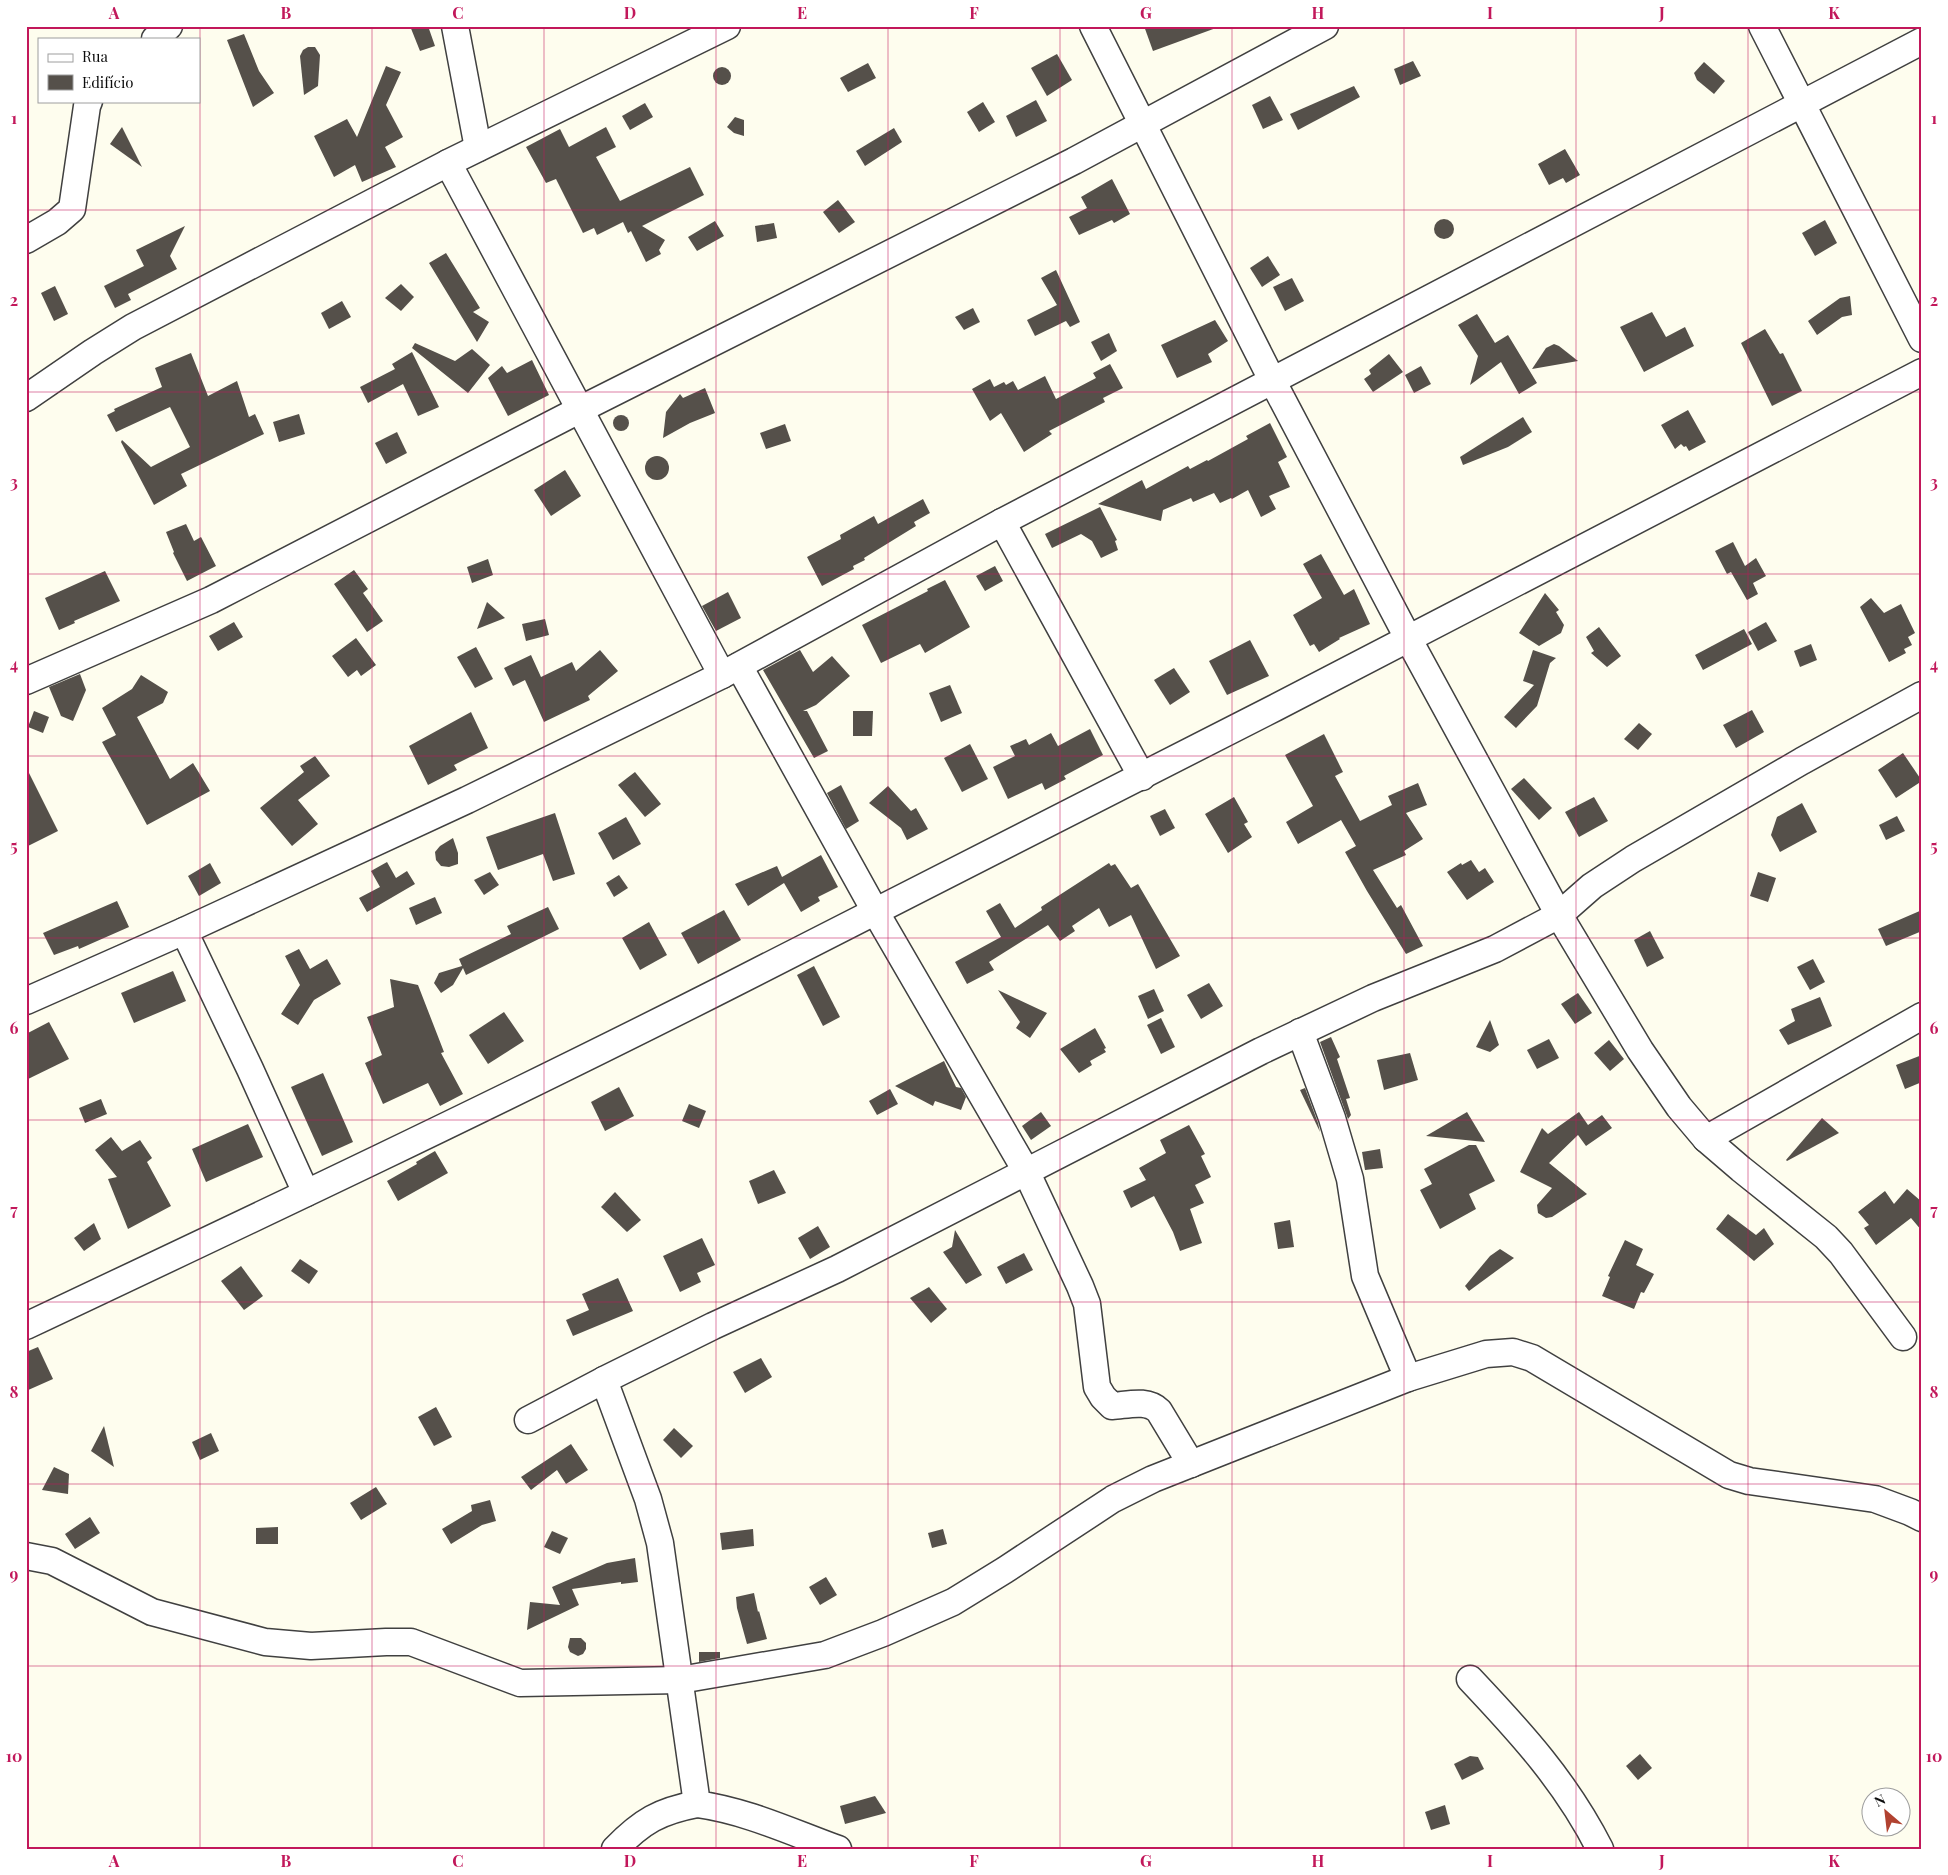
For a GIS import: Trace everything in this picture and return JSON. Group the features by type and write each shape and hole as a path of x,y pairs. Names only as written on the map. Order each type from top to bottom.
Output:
{"street":[{"path":"156,38 169,26"},
{"path":"455,26 478,148"},
{"path":"26,398 133,327 478,148 727,26"},
{"path":"1093,26 1272,380 1409,640 1559,915 1640,1050 1679,1107 1706,1139 1740,1170 1826,1237 1841,1254 1903,1338"},
{"path":"29,672 211,600 581,409 912,244 1143,125 1325,26"},
{"path":"1762,26 1922,339"},
{"path":"26,1001 184,931 459,804 730,670 1002,522 1922,40"},
{"path":"26,240 57,222 72,209 89,102"},
{"path":"448,164 581,409 730,670 875,911 1026,1171 1087,1304 1097,1387 1112,1406 1148,1404 1154,1406 1159,1411 1191,1464"},
{"path":"26,1326 306,1193 724,989 1409,640 1922,372"},
{"path":"1002,522 1142,777"},
{"path":"528,1420 713,1326 837,1269 1300,1032 1373,998 1495,948 1559,915 1592,886 1633,860 1802,761 1922,695"},
{"path":"184,931 250,1069 306,1193"},
{"path":"1706,1139 1922,1016"},
{"path":"1300,1032 1332,1118 1350,1179 1365,1276 1408,1378"},
{"path":"26,1556 52,1562 152,1612 265,1642 311,1646 411,1642 520,1684 680,1680 824,1655 883,1634 953,1602 1113,1499 1153,1479 1408,1378 1486,1354 1513,1352 1532,1358 1729,1474 1749,1481 1875,1499 1922,1518"},
{"path":"604,1380 648,1499 660,1542 697,1804"},
{"path":"1470,1679 1529,1742 1562,1785 1600,1849"},
{"path":"615,1849 648,1820 671,1809 697,1804 723,1808 768,1821 838,1849"}],"building":[{"path":"410,26 428,26 435,46 420,51"},
{"path":"1144,26 1215,26 1216,28 1153,51"},
{"path":"244,34 259,71 274,93 253,107 227,40"},
{"path":"308,47 315,47 320,55 318,86 304,95 300,56 303,50"},
{"path":"1057,54 1072,80 1047,96 1031,68"},
{"path":"1413,61 1421,76 1400,85 1394,69"},
{"path":"1704,62 1725,81 1714,94 1697,80 1694,73"},
{"path":"868,63 876,78 848,92 840,78"},
{"path":"386,66 401,72 386,105 403,137 385,147 396,167 362,182 355,165 334,177 314,136 347,119 357,137"},
{"path":"722,67 728,70 731,76 728,82 722,85 716,82 713,76 716,70"},
{"path":"1354,86 1360,97 1298,130 1290,114"},
{"path":"1270,96 1283,120 1263,129 1252,105"},
{"path":"1036,100 1047,121 1016,137 1006,116"},
{"path":"983,102 995,122 979,132 967,112"},
{"path":"645,103 653,117 630,130 622,116"},
{"path":"735,117 744,120 744,136 734,133 727,127"},
{"path":"122,127 142,167 110,144"},
{"path":"606,127 616,147 596,157 620,201 690,167 704,195 642,226 665,240 659,250 661,254 646,262 631,231 628,233 623,222 597,235 594,228 583,233 556,179 546,183 526,147 560,129 569,147"},
{"path":"894,128 902,142 865,166 856,151"},
{"path":"1565,149 1580,175 1566,183 1563,178 1549,185 1538,164"},
{"path":"1112,179 1130,214 1114,223 1112,220 1079,235 1069,217 1087,208 1081,197"},
{"path":"838,200 855,222 839,233 823,212"},
{"path":"1444,219 1451,222 1454,229 1451,236 1444,239 1437,236 1434,229 1437,222"},
{"path":"1825,220 1837,243 1815,256 1802,233"},
{"path":"715,221 724,236 697,251 688,237"},
{"path":"774,223 777,238 757,242 755,226"},
{"path":"185,226 170,256 177,269 128,294 131,300 115,308 104,286 144,266 136,250"},
{"path":"446,253 480,308 473,312 489,322 477,342 429,263"},
{"path":"1268,256 1280,275 1262,287 1250,268"},
{"path":"1056,270 1080,322 1070,327 1066,321 1035,336 1027,320 1057,305 1041,278"},
{"path":"1292,278 1304,301 1285,311 1273,287"},
{"path":"401,284 414,297 401,311 385,298"},
{"path":"55,286 68,314 54,321 41,293"},
{"path":"1850,296 1852,315 1842,317 1817,335 1808,321 1840,298"},
{"path":"342,301 351,317 329,329 321,313"},
{"path":"973,308 980,322 964,330 955,317"},
{"path":"1652,312 1666,337 1685,327 1694,346 1644,372 1620,327"},
{"path":"1477,314 1495,343 1508,335 1537,383 1519,394 1501,362 1470,385 1478,356 1458,325"},
{"path":"1215,320 1228,341 1208,354 1212,362 1177,378 1161,345"},
{"path":"1765,329 1780,354 1783,353 1802,391 1772,406 1741,343"},
{"path":"1109,333 1117,351 1101,361 1091,342"},
{"path":"415,343 455,361 472,349 490,365 468,393 412,348"},
{"path":"1554,344 1578,361 1532,369 1546,348"},
{"path":"412,352 439,407 418,416 403,384 368,403 360,387 395,369 392,364"},
{"path":"191,353 208,396 237,381 249,417 255,414 264,434 181,474 187,486 154,505 121,442 122,440 151,467 190,447 170,407 116,432 107,415 115,411 114,409 162,387 155,368"},
{"path":"1389,354 1403,372 1373,392 1364,379 1371,374 1369,370"},
{"path":"532,360 549,395 508,416 488,378 502,366 507,373"},
{"path":"1110,364 1123,388 1103,398 1105,402 1049,431 1052,434 1024,452 1001,413 990,421 972,389 990,379 994,387 1004,382 1006,385 1013,381 1018,390 1045,376 1056,399 1096,378 1093,373"},
{"path":"1421,366 1431,384 1414,393 1405,375"},
{"path":"705,388 715,413 690,423 663,438 666,412 680,394 683,398"},
{"path":"1688,410 1706,442 1689,451 1686,446 1684,447 1681,444 1675,449 1661,425"},
{"path":"299,414 305,434 279,442 273,422"},
{"path":"618,415 624,415 629,420 627,429 618,431 613,426 613,420"},
{"path":"1523,417 1532,432 1508,447 1463,465 1460,457"},
{"path":"1270,423 1287,457 1278,462 1290,487 1269,496 1276,509 1261,517 1248,490 1220,503 1214,493 1193,502 1191,498 1163,510 1161,521 1098,504 1142,480 1146,489 1188,466 1190,469 1208,461 1248,439 1246,436"},
{"path":"785,424 791,441 766,449 760,433"},
{"path":"397,432 407,453 386,464 375,443"},
{"path":"657,456 665,460 669,468 665,476 657,480 649,476 645,468 649,460"},
{"path":"565,470 581,496 551,516 534,490"},
{"path":"923,499 930,513 914,522 916,526 864,558 865,560 853,566 854,569 822,586 807,557 841,539 840,535 874,516 878,524"},
{"path":"1100,507 1117,540 1115,541 1118,550 1101,558 1092,541 1081,534 1052,548 1045,534"},
{"path":"186,524 194,541 201,537 216,566 187,581 173,553 166,532"},
{"path":"1733,542 1745,566 1756,558 1766,576 1753,583 1758,594 1747,600 1731,572 1727,574 1715,551"},
{"path":"1321,554 1344,595 1354,589 1370,624 1339,638 1319,652 1314,644 1310,646 1293,615 1322,598 1303,564"},
{"path":"488,559 493,575 472,583 467,567"},
{"path":"995,566 1003,581 985,591 976,576"},
{"path":"354,570 368,589 363,593 383,621 367,632 334,584"},
{"path":"105,571 120,601 74,621 75,623 59,630 45,598"},
{"path":"945,580 970,627 925,653 920,644 881,663 862,625 928,591 927,589"},
{"path":"728,592 741,618 716,631 702,606"},
{"path":"1545,593 1559,610 1556,612 1564,625 1561,633 1539,646 1519,633"},
{"path":"1871,598 1884,613 1901,604 1915,633 1908,637 1912,645 1904,649 1906,653 1889,662 1860,607"},
{"path":"487,602 505,618 477,629"},
{"path":"545,619 549,635 526,641 522,624"},
{"path":"234,622 243,637 218,651 209,636"},
{"path":"1766,622 1777,641 1758,651 1748,632"},
{"path":"1599,627 1621,656 1607,667 1591,653 1594,651 1586,637"},
{"path":"1744,629 1752,644 1703,670 1695,655"},
{"path":"356,638 376,665 361,676 357,670 348,677 332,656"},
{"path":"1250,640 1269,676 1227,695 1209,661"},
{"path":"1811,644 1817,660 1800,667 1794,651"},
{"path":"476,647 493,679 475,688 457,657"},
{"path":"600,650 618,671 588,696 590,700 544,722 525,680 513,686 504,668 531,655 541,677 572,662 576,671"},
{"path":"800,650 813,672 832,656 850,676 816,705 803,711 807,711 828,751 814,758 763,670"},
{"path":"1533,650 1556,658 1550,663 1537,706 1516,728 1504,717 1534,685 1523,681"},
{"path":"1174,668 1190,692 1170,705 1154,680"},
{"path":"80,674 86,690 73,721 61,716 49,687"},
{"path":"141,675 168,692 163,703 137,717 170,779 193,763 210,791 147,825 102,742 116,735 102,708 132,689"},
{"path":"950,685 962,713 941,722 929,693"},
{"path":"1752,710 1764,732 1736,748 1723,725"},
{"path":"34,711 49,717 43,733 28,727"},
{"path":"853,711 873,711 872,736 853,736"},
{"path":"471,712 488,748 454,765 457,770 428,785 409,746"},
{"path":"1639,723 1652,734 1638,750 1624,739"},
{"path":"1090,729 1103,755 1064,776 1066,779 1045,790 1042,783 1008,799 993,767 1015,756 1010,746 1026,739 1029,745 1051,733 1058,746"},
{"path":"1324,734 1343,772 1335,776 1360,821 1392,805 1388,796 1418,783 1427,805 1406,813 1423,839 1404,851 1406,855 1373,870 1397,908 1401,905 1423,946 1406,954 1345,852 1356,846 1341,820 1298,844 1286,822 1313,806 1285,755"},
{"path":"970,744 988,779 962,792 944,758"},
{"path":"1903,753 1922,781 1896,798 1878,770"},
{"path":"315,756 330,776 298,800 318,824 292,846 260,808 304,772 300,766"},
{"path":"26,767 58,831 26,847"},
{"path":"635,772 661,804 645,817 618,785"},
{"path":"1524,778 1552,808 1539,820 1511,789"},
{"path":"841,785 859,821 846,829 827,793"},
{"path":"888,786 911,811 916,808 928,829 907,840 901,828 869,803"},
{"path":"1234,797 1248,822 1244,824 1252,837 1228,853 1205,814"},
{"path":"1594,797 1608,821 1579,837 1565,812"},
{"path":"1802,803 1817,832 1780,852 1771,835 1777,817"},
{"path":"1165,809 1175,828 1160,836 1150,816"},
{"path":"555,813 575,874 553,881 543,854 498,870 486,837"},
{"path":"1897,816 1905,831 1886,840 1879,825"},
{"path":"626,817 641,844 613,860 598,833"},
{"path":"453,838 458,853 458,864 449,867 441,866 436,860 435,852 440,846"},
{"path":"821,855 838,887 818,897 820,901 801,912 784,883 748,906 735,884 777,866 782,877"},
{"path":"1471,860 1479,872 1485,868 1494,882 1467,900 1447,872 1461,863 1462,865"},
{"path":"387,862 396,878 407,871 415,884 367,912 359,898 380,887 371,871"},
{"path":"210,863 221,883 199,896 188,876"},
{"path":"1109,863 1111,866 1115,864 1131,888 1138,884 1180,956 1156,969 1131,915 1109,927 1099,908 1072,926 1075,931 1060,941 1048,925 989,962 994,970 967,984 955,962 1001,937 986,911 1000,903 1015,928 1042,910 1041,907"},
{"path":"490,872 499,885 484,895 474,880"},
{"path":"1758,872 1776,878 1768,902 1750,896"},
{"path":"619,875 628,888 614,897 606,883"},
{"path":"435,897 442,913 416,925 409,908"},
{"path":"117,901 129,927 79,949 78,946 54,955 43,933"},
{"path":"548,907 559,929 466,975 463,968 453,985 441,993 434,983 439,973 462,966 459,959 511,934 507,926"},
{"path":"724,910 741,940 698,964 681,933"},
{"path":"1922,910 1922,931 1886,946 1878,929"},
{"path":"649,922 667,955 640,970 622,938"},
{"path":"1650,931 1664,958 1647,967 1634,940"},
{"path":"299,949 310,969 327,959 341,984 314,1000 298,1025 281,1014 300,985 285,956"},
{"path":"1813,959 1825,982 1810,990 1797,967"},
{"path":"814,966 840,1017 823,1026 797,975"},
{"path":"173,971 186,1001 134,1023 121,993"},
{"path":"390,979 418,985 444,1052 441,1053 463,1094 440,1106 428,1083 383,1104 365,1063 382,1055 367,1017 394,1007"},
{"path":"1209,983 1223,1006 1201,1019 1187,995"},
{"path":"1154,989 1164,1011 1148,1019 1138,996"},
{"path":"998,990 1047,1013 1030,1038 1016,1028 1020,1022"},
{"path":"1578,993 1592,1013 1575,1024 1561,1004"},
{"path":"1820,997 1832,1026 1788,1045 1779,1030 1795,1021 1791,1009"},
{"path":"504,1012 524,1041 488,1064 469,1035"},
{"path":"1161,1018 1175,1047 1161,1054 1147,1025"},
{"path":"1490,1020 1499,1045 1490,1052 1476,1047"},
{"path":"49,1022 69,1059 26,1080 26,1034"},
{"path":"1095,1028 1106,1048 1104,1049 1106,1052 1090,1061 1092,1065 1079,1073 1060,1049"},
{"path":"1331,1037 1340,1057 1337,1059 1350,1098 1346,1099 1351,1115 1348,1119 1320,1042"},
{"path":"1549,1039 1559,1058 1537,1069 1527,1050"},
{"path":"1609,1040 1624,1059 1610,1071 1594,1053"},
{"path":"1410,1053 1418,1080 1384,1090 1377,1060"},
{"path":"1922,1055 1922,1082 1905,1089 1896,1065"},
{"path":"944,1061 956,1087 961,1088 966,1097 961,1110 935,1101 933,1106 895,1086"},
{"path":"323,1073 353,1142 322,1156 291,1087"},
{"path":"619,1087 634,1116 605,1131 591,1102"},
{"path":"1305,1088 1318,1123 1320,1132 1300,1090"},
{"path":"890,1089 898,1104 877,1115 869,1101"},
{"path":"101,1099 107,1114 85,1123 79,1108"},
{"path":"689,1104 706,1111 699,1128 682,1121"},
{"path":"1041,1112 1051,1126 1031,1140 1022,1126"},
{"path":"1467,1112 1485,1142 1426,1136"},
{"path":"1579,1112 1588,1125 1602,1115 1612,1128 1586,1146 1578,1135 1549,1163 1587,1194 1552,1217 1546,1218 1538,1213 1537,1205 1552,1188 1520,1172 1542,1128 1548,1134"},
{"path":"1822,1118 1839,1133 1787,1161 1786,1160"},
{"path":"248,1124 263,1157 206,1182 192,1149"},
{"path":"1189,1125 1205,1154 1201,1156 1211,1177 1195,1185 1204,1203 1190,1209 1202,1243 1180,1251 1173,1232 1154,1196 1131,1208 1123,1191 1146,1180 1139,1168 1166,1153 1160,1140"},
{"path":"111,1137 122,1151 140,1140 152,1158 147,1162 171,1206 128,1229 108,1179 117,1177 95,1150"},
{"path":"1469,1145 1476,1145 1495,1181 1469,1194 1476,1209 1440,1229 1420,1190 1432,1184 1424,1169"},
{"path":"1380,1149 1383,1168 1365,1170 1362,1152"},
{"path":"435,1151 448,1173 398,1201 387,1181"},
{"path":"774,1170 786,1193 758,1204 749,1181"},
{"path":"1907,1189 1922,1202 1922,1231 1911,1218 1876,1245 1864,1228 1869,1225 1858,1212 1885,1191 1894,1204"},
{"path":"615,1192 641,1220 627,1232 601,1207"},
{"path":"1728,1214 1756,1235 1764,1228 1774,1244 1754,1261 1716,1229"},
{"path":"1290,1220 1294,1247 1278,1249 1274,1223"},
{"path":"94,1223 101,1239 84,1251 74,1238"},
{"path":"818,1226 830,1247 810,1259 798,1238"},
{"path":"955,1230 982,1275 966,1284 943,1252 952,1247"},
{"path":"702,1238 715,1265 697,1273 701,1282 680,1292 663,1256"},
{"path":"1625,1240 1643,1249 1636,1265 1654,1274 1644,1293 1641,1292 1634,1309 1602,1296 1610,1277 1608,1276"},
{"path":"1500,1249 1514,1258 1469,1291 1465,1286 1490,1256"},
{"path":"1024,1253 1033,1270 1006,1284 997,1267"},
{"path":"300,1259 318,1271 309,1284 291,1271"},
{"path":"241,1266 263,1296 244,1310 221,1281"},
{"path":"618,1278 633,1311 573,1336 566,1320 589,1310 582,1294"},
{"path":"929,1287 947,1309 931,1323 910,1298"},
{"path":"38,1347 53,1379 26,1391 26,1352"},
{"path":"761,1358 772,1377 745,1393 733,1372"},
{"path":"436,1407 452,1437 434,1446 418,1417"},
{"path":"104,1426 114,1467 91,1451"},
{"path":"674,1428 693,1446 681,1458 663,1440"},
{"path":"211,1433 219,1451 200,1460 192,1442"},
{"path":"571,1444 588,1470 566,1484 557,1470 531,1490 521,1477"},
{"path":"54,1467 69,1474 68,1494 42,1490"},
{"path":"376,1487 387,1504 361,1520 350,1503"},
{"path":"490,1500 496,1521 482,1525 451,1544 442,1529 472,1511 471,1505"},
{"path":"90,1517 100,1533 75,1549 65,1534"},
{"path":"278,1527 278,1544 256,1544 256,1528"},
{"path":"753,1529 754,1546 722,1550 720,1533"},
{"path":"943,1529 947,1544 932,1548 928,1533"},
{"path":"552,1531 568,1538 560,1554 544,1547"},
{"path":"635,1558 638,1582 621,1584 621,1582 572,1589 579,1605 527,1630 530,1602 560,1605 552,1587 607,1563"},
{"path":"826,1577 837,1595 820,1605 809,1587"},
{"path":"754,1593 767,1639 747,1644 737,1608 736,1597"},
{"path":"570,1638 581,1638 586,1643 586,1649 583,1654 578,1656 570,1652 568,1647"},
{"path":"699,1652 720,1652 720,1658 699,1662"},
{"path":"1640,1754 1652,1768 1638,1780 1626,1766"},
{"path":"1470,1756 1478,1757 1484,1769 1462,1780 1454,1764"},
{"path":"875,1796 886,1813 845,1824 840,1806"},
{"path":"1445,1805 1450,1824 1431,1830 1425,1812"}]}
